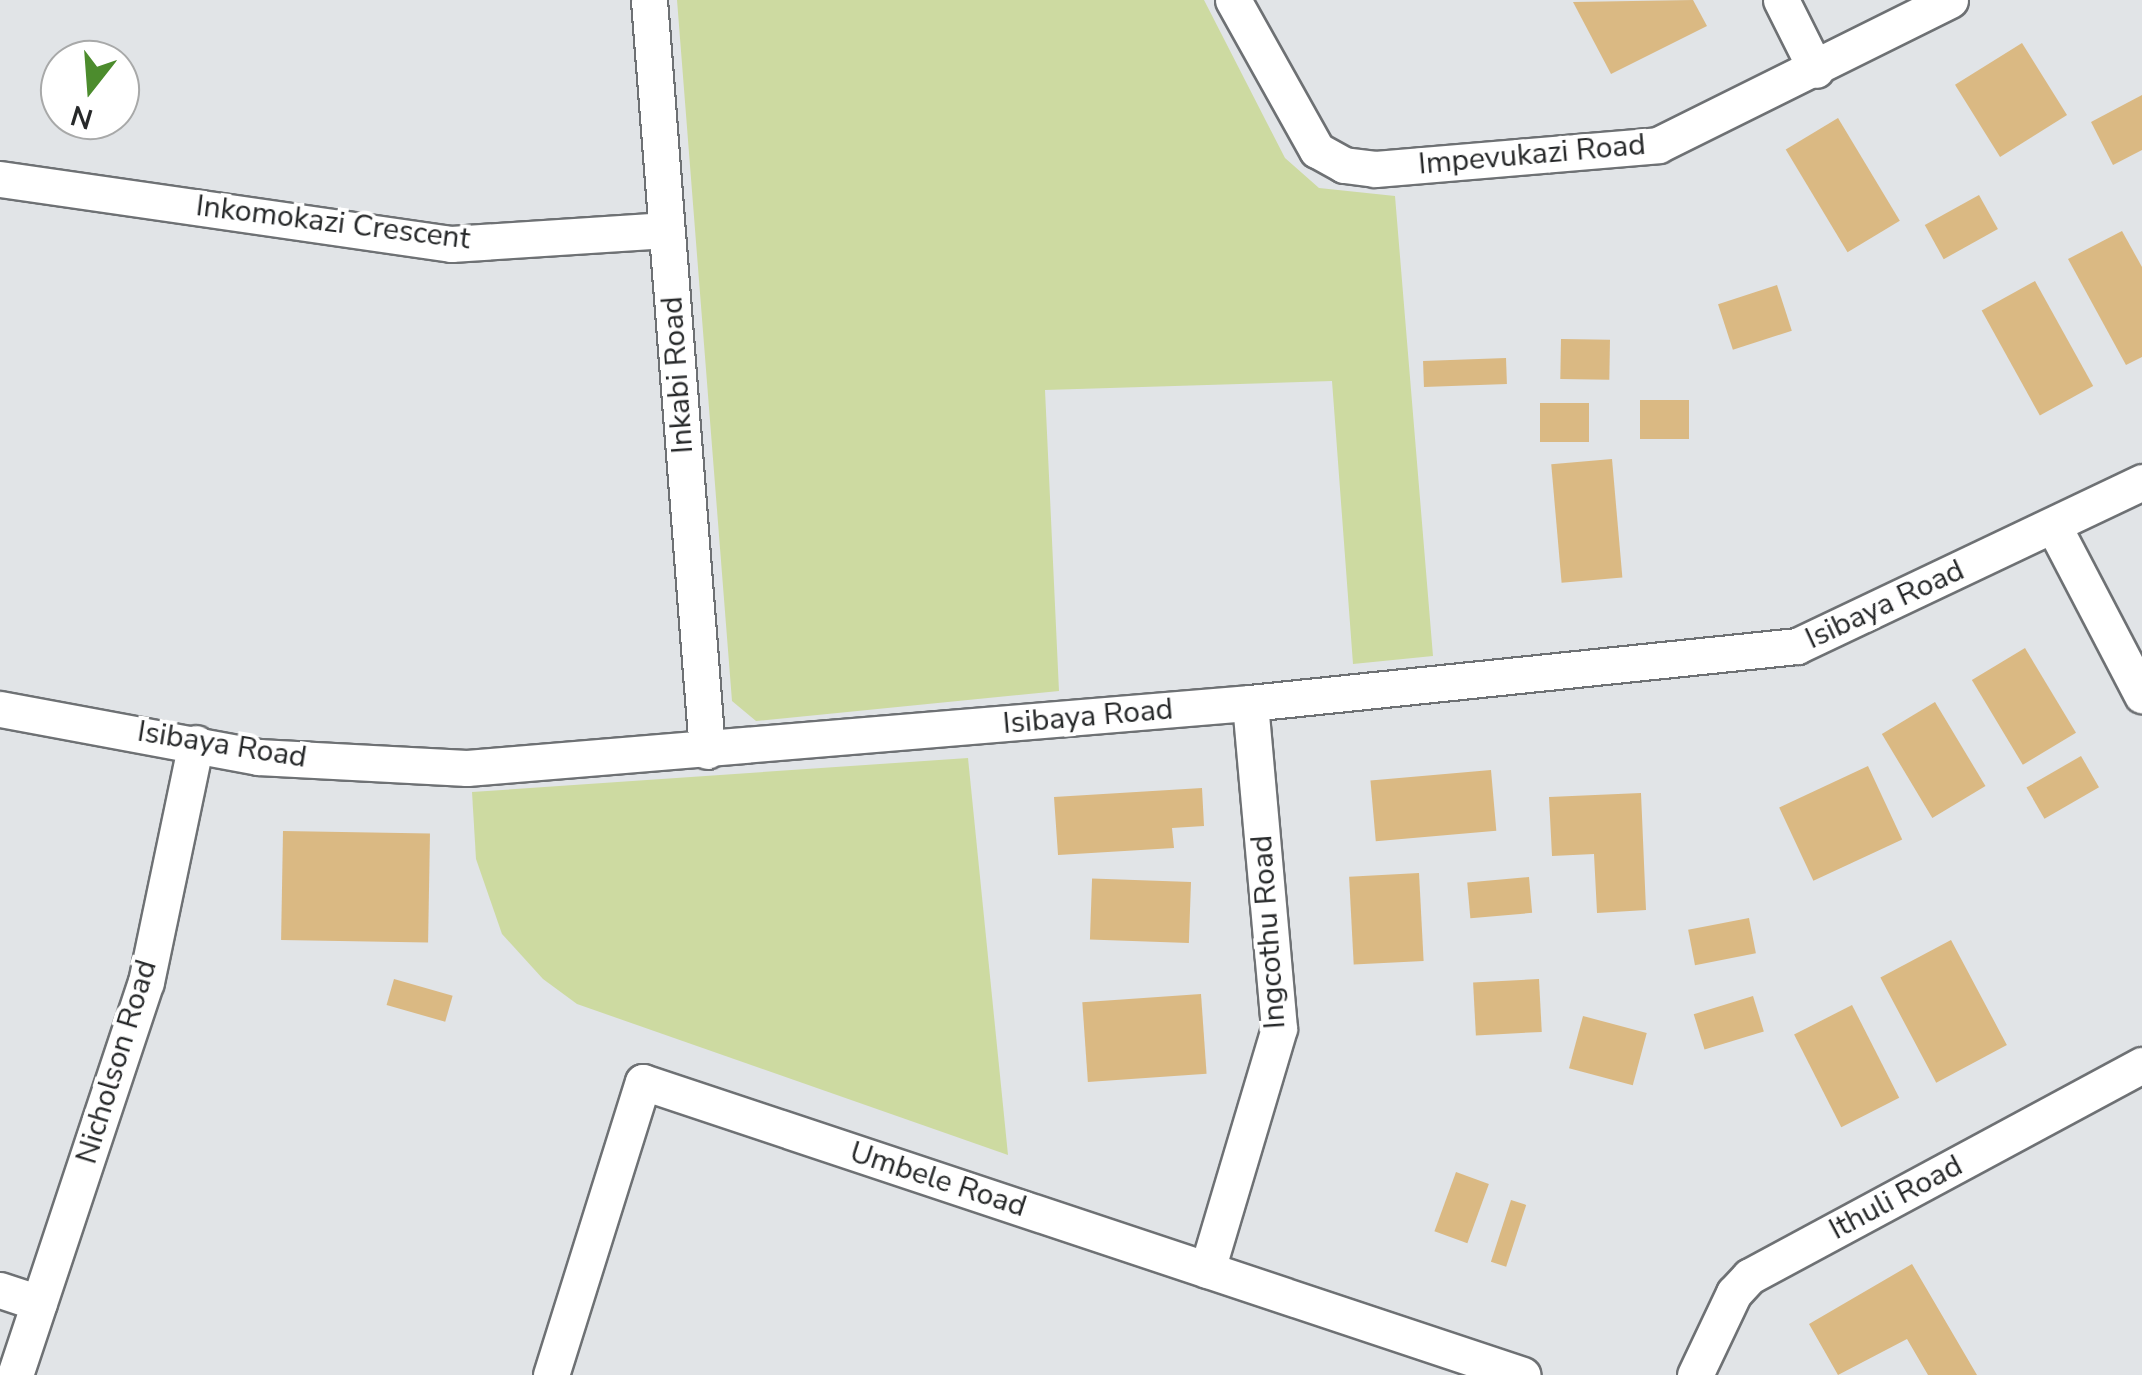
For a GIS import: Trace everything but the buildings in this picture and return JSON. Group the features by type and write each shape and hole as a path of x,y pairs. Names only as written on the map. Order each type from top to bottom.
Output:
{"street":[{"name":"Inkabi Road","path":"649,0 708,751"},
{"name":"Impevukazi Road","path":"1233,0 1316,150 1360,169 1658,146 1950,0"},
{"path":"1781,0 1816,70"},
{"name":"Inkomokazi Crescent","path":"0,179 451,244 667,230"},
{"name":"Isibaya Road","path":"0,708 258,757 468,768 1250,703 1797,646 2142,482"},
{"path":"2054,527 2142,696"},
{"name":"Ingcothu Road","path":"1207,1270 1278,1039 1250,703"},
{"name":"Nicholson Road","path":"16,1375 146,982 196,744"},
{"name":"Ithuli Road","path":"1695,1375 1734,1293 1750,1276 2142,1065"},
{"name":"Umbele Road","path":"551,1375 643,1082 1523,1375"},
{"path":"0,1290 39,1303"}],"green space":[{"path":"677,0 1204,0 1285,158 1319,188 1395,196 1433,656 1353,664 1332,381 1045,390 1059,691 756,721 732,701"},
{"path":"968,758 1008,1155 577,1004 543,979 502,934 476,859 472,792"}]}
